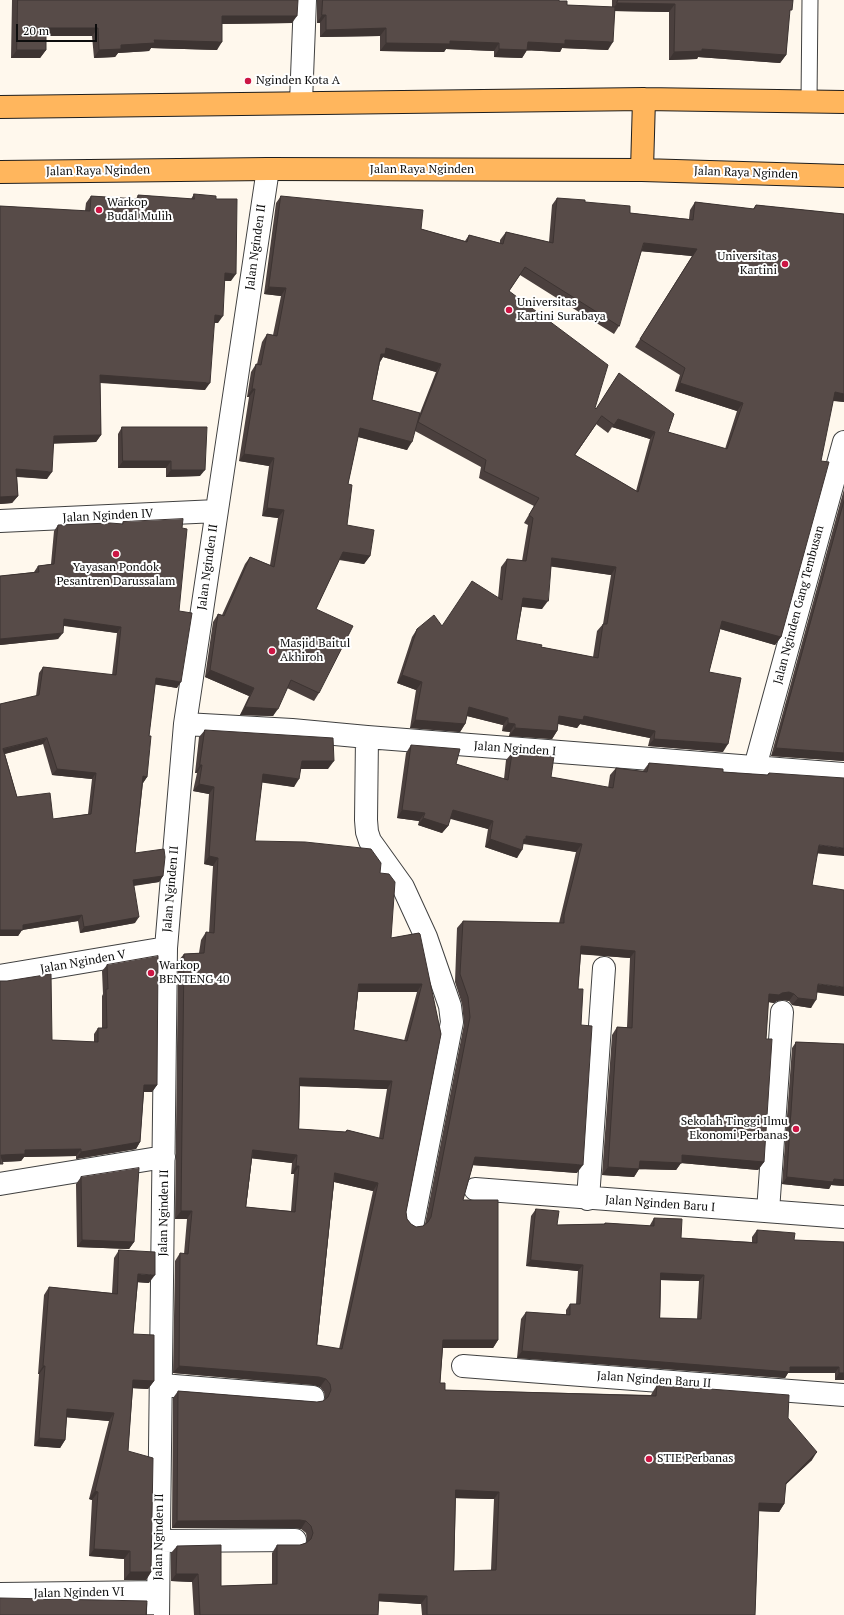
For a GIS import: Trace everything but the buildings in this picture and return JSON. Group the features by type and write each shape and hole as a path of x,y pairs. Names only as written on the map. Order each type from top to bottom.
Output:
{"main road":[{"path":"642,170 644,99"},
{"path":"0,107 301,102 644,99 844,102"},
{"name":"Jalan Raya Nginden","path":"0,172 268,169 642,170 844,176"}],"street":[{"path":"301,102 305,0"},
{"name":"Jalan Nginden II","path":"158,1615 162,1385 166,948 185,724 268,169"},
{"name":"Jalan Nginden Gang Tembusan","path":"755,767 844,442"},
{"name":"Jalan Nginden IV","path":"0,521 217,511"},
{"name":"Jalan Nginden I","path":"185,724 292,730 367,738 844,774"},
{"path":"367,738 367,832 370,841 403,887 426,937 450,1006 452,1022 413,1222"},
{"name":"Jalan Nginden V","path":"0,976 166,948"},
{"path":"588,1199 604,968"},
{"path":"768,1211 782,1012"},
{"path":"0,1184 164,1157"},
{"name":"Jalan Nginden Baru I","path":"475,1189 844,1218"},
{"name":"Jalan Nginden Baru II","path":"463,1366 844,1395"},
{"path":"162,1385 313,1397"},
{"path":"160,1541 295,1540"},
{"name":"Jalan Nginden VI","path":"0,1594 158,1592"}],"lane":[{"path":"809,101 810,0"}],"place":[{"name":"Nginden Kota A","path":"248,81"},
{"name":"Warkop Budal Mulih","path":"99,210"},
{"name":"Universitas Kartini","path":"785,264"},
{"name":"Universitas Kartini Surabaya","path":"509,310"},
{"name":"Yayasan Pondok Pesantren Darussalam","path":"116,554"},
{"name":"Masjid Baitul Akhiroh","path":"272,651"},
{"name":"Warkop BENTENG 40","path":"151,973"},
{"name":"Sekolah Tinggi Ilmu Ekonomi Perbanas","path":"796,1129"},
{"name":"STIE Perbanas","path":"649,1459"}]}
